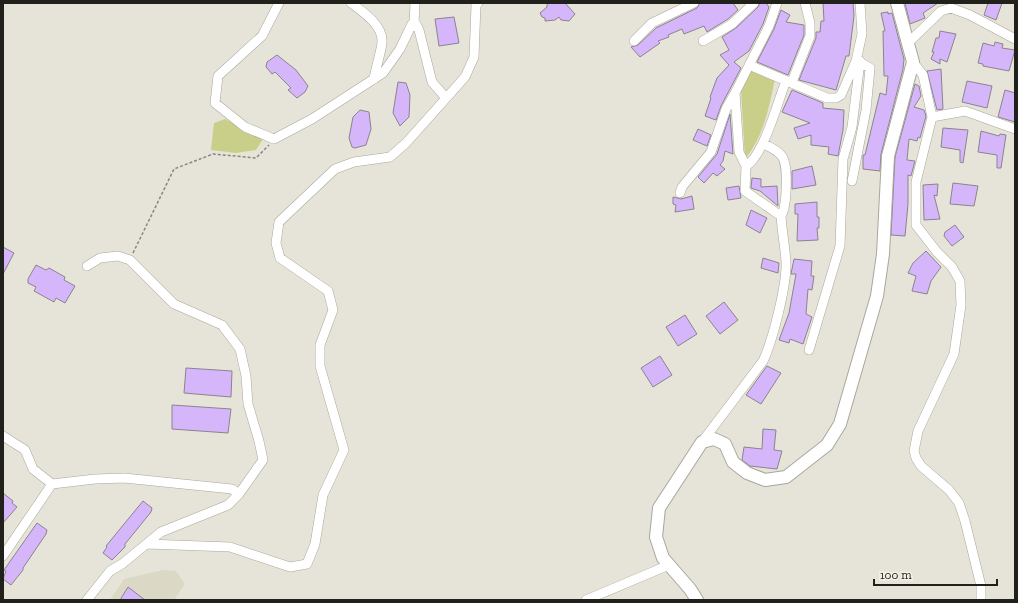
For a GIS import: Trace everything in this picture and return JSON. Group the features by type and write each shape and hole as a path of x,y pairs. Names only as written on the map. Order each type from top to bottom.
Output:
{"street":[{"path":"279,3 262,36 218,76 215,103 245,127 274,139 312,119 384,73 400,49 412,24 414,24 416,3"},
{"path":"351,3 379,28 382,42 376,64 374,79"},
{"path":"634,40 652,23 694,3"},
{"path":"703,42 732,24 754,3"},
{"path":"680,193 682,187 711,152 726,109 769,26 777,3"},
{"path":"792,82 810,36 810,24 805,3"},
{"path":"809,350 840,246 843,159 852,127 862,34 860,3"},
{"path":"897,3 913,62 922,75 932,117 916,182 916,225 937,252 952,267 960,281 961,305 954,354 918,432 914,451 921,466 949,490 959,503 981,586 981,600"},
{"path":"147,544 230,547 290,567 307,564 316,544 323,495 344,450 320,366 320,345 333,310 328,292 280,258 276,243 280,222 335,169 354,162 390,157 406,143 465,77 474,57 477,4"},
{"path":"908,43 941,11 951,8 970,15 1015,39"},
{"path":"414,24 416,24 419,30 432,82 446,98"},
{"path":"749,65 827,98 836,98 841,95 848,83 858,60"},
{"path":"852,181 866,110 870,68 858,60"},
{"path":"702,442 714,439 725,444 733,462 747,474 765,480 786,477 827,445 840,424 877,296 883,254 888,156 913,62"},
{"path":"746,166 750,164 763,143 786,82 792,82"},
{"path":"735,93 739,152 746,166 745,191 781,216"},
{"path":"932,117 964,110 1015,129"},
{"path":"697,600 690,589 663,558 656,537 659,508 702,442 763,361 770,347 781,298 786,264 781,216 784,211 785,163 782,156 763,143"},
{"path":"87,266 100,258 118,256 130,260 174,304 222,325 240,348 246,376 248,404 263,460 239,494 228,504 161,532 122,564 110,571 87,600"},
{"path":"3,436 25,450 33,469 52,484 95,479 124,478 232,489 239,494"},
{"path":"3,556 52,484"},
{"path":"586,600 668,565"}],"path":[{"path":"130,260 174,169 213,154 256,158 274,139"}],"shaded area":[{"path":"163,570 176,571 185,584 174,600 110,600 124,579"}],"green space":[{"path":"752,69 775,79 765,121 757,141 745,159 741,90"},
{"path":"225,119 263,139 256,150 236,153 211,150 214,123"}],"building":[{"path":"547,3 565,3 575,14 569,21 561,20 559,17 555,20 545,21 545,18 542,17 540,13 547,7"},
{"path":"700,3 733,3 738,10 728,19 707,32 704,26 684,34 682,29 668,35 669,37 658,41 660,43 640,57 631,47 638,45 656,28 697,8"},
{"path":"760,3 766,3 769,7 763,24 749,51 734,62 741,68 721,106 716,120 705,116 717,78 729,65 720,55 729,50 722,37 736,28 758,7"},
{"path":"823,3 853,3 854,16 849,56 846,56 836,90 799,80 816,38 816,32 820,32 821,21 824,21"},
{"path":"905,3 938,3 923,13 925,18 910,24"},
{"path":"988,3 1002,3 996,20 984,15"},
{"path":"781,10 790,15 786,22 804,25 804,35 788,75 757,62 774,29"},
{"path":"888,12 888,14 892,13 904,59 903,69 881,154 880,171 863,169 863,155 865,155 880,93 886,95 888,76 884,76 883,31 885,31 881,13"},
{"path":"454,17 459,43 439,46 435,19"},
{"path":"940,31 956,34 947,62 940,59 940,64 931,59 934,52 932,52 936,38 939,38"},
{"path":"995,42 1003,44 1002,48 1015,50 1009,71 983,66 983,64 978,63 983,43 994,46"},
{"path":"277,55 296,70 308,86 305,92 297,98 288,90 291,88 275,72 272,74 266,67 267,62"},
{"path":"941,69 943,109 937,110 927,71"},
{"path":"967,81 992,86 987,108 962,102"},
{"path":"398,82 406,83 410,95 409,117 400,126 393,113"},
{"path":"915,84 919,86 921,96 914,107 924,110 926,116 920,138 918,137 917,141 909,139 907,160 915,161 911,176 908,175 908,204 905,236 891,235 895,157"},
{"path":"792,90 823,103 823,108 844,110 843,130 838,156 828,154 829,147 811,145 811,135 798,139 794,128 810,123 782,112"},
{"path":"1005,90 1015,93 1015,122 998,117"},
{"path":"360,110 369,112 371,129 366,145 355,148 352,147 349,138 353,117"},
{"path":"730,114 733,154 725,151 723,161 720,165 725,169 717,176 713,173 704,183 698,177 717,154"},
{"path":"943,128 968,130 963,163 960,162 960,150 941,147"},
{"path":"698,129 711,135 707,146 693,140"},
{"path":"981,131 999,136 1000,134 1006,135 1001,168 997,168 997,155 978,152"},
{"path":"812,166 816,185 792,189 792,171"},
{"path":"752,178 761,179 761,187 777,186 778,206 760,191 751,188"},
{"path":"953,183 978,186 974,206 950,204"},
{"path":"938,184 937,196 934,195 940,219 924,220 923,185"},
{"path":"739,186 741,198 728,200 726,188"},
{"path":"692,196 694,209 675,212 676,205 673,204 673,197 681,199"},
{"path":"817,202 817,217 819,217 819,228 817,228 818,240 797,241 798,214 795,214 795,204"},
{"path":"751,210 767,218 760,233 746,225"},
{"path":"955,225 964,237 952,246 944,236 945,232"},
{"path":"3,247 14,253 3,274"},
{"path":"926,251 941,267 931,281 927,294 912,291 916,276 908,273 913,263"},
{"path":"763,258 779,263 778,273 761,268"},
{"path":"794,259 812,261 811,276 814,276 812,290 808,289 806,314 812,317 803,344 790,339 789,343 779,340 789,313 796,274 791,274"},
{"path":"36,265 46,270 49,268 65,277 64,280 75,286 65,303 56,298 54,302 34,291 36,287 28,283 28,279"},
{"path":"724,302 738,320 720,334 706,316"},
{"path":"685,315 697,334 678,346 666,327"},
{"path":"660,356 672,375 653,387 641,368"},
{"path":"767,366 781,373 761,404 746,395"},
{"path":"186,368 232,371 231,397 184,393"},
{"path":"172,405 231,409 228,433 172,429"},
{"path":"763,429 776,430 774,450 782,451 777,469 750,466 742,460 744,447 762,449"},
{"path":"3,493 13,501 12,503 17,507 3,523"},
{"path":"143,501 152,508 151,512 125,544 125,547 112,560 103,553 107,547 106,546"},
{"path":"37,523 47,530 46,534 23,570 11,585 3,579 6,571 4,570"},
{"path":"128,587 145,600 120,600"}]}
